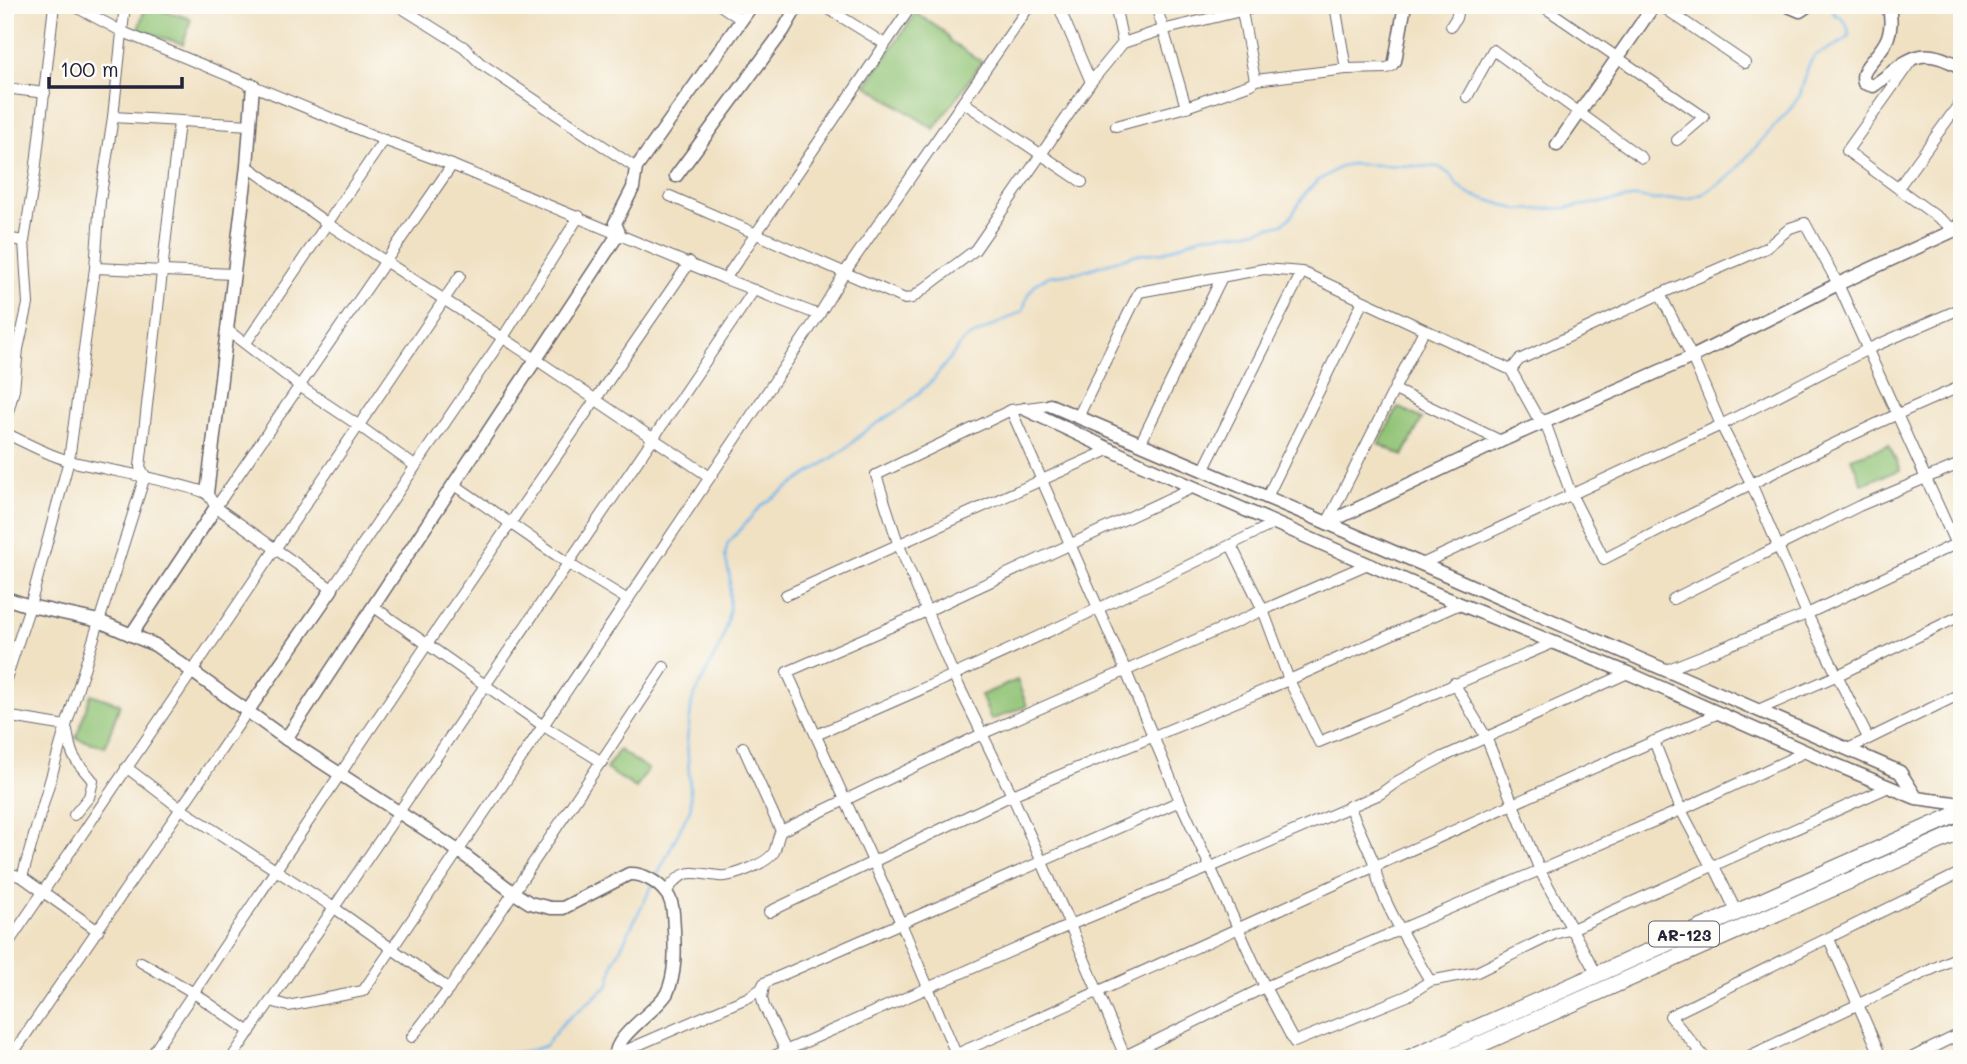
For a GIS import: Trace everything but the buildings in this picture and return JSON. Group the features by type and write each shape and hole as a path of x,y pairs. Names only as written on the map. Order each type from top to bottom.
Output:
{"main road":[{"name":"AR-123","path":"1407,1059 1962,812"},
{"name":"AR-123","path":"1447,1059 1962,831"}],"street":[{"path":"5,423 14,390 18,349 28,304 24,241 36,173 54,5"},
{"path":"72,5 123,32 384,140 452,164 725,279 819,314"},
{"path":"5,682 30,606 69,460 95,268 100,201 113,117 125,5"},
{"path":"397,5 412,9 464,47 480,63 636,168"},
{"path":"720,5 742,20"},
{"path":"619,233 615,223 633,188 636,168 752,5"},
{"path":"676,176 783,31 798,5"},
{"path":"822,5 885,44"},
{"path":"725,279 912,5"},
{"path":"271,1001 288,1006 363,991 460,852 845,272 1030,5"},
{"path":"1058,5 1091,82"},
{"path":"1115,5 1123,43"},
{"path":"1156,5 1185,107"},
{"path":"670,196 758,232 905,299 912,298 975,250 1040,153 1123,43 1241,7 1266,5"},
{"path":"1335,5 1346,69"},
{"path":"1115,126 1185,107 1251,84 1255,80 1392,66 1405,5"},
{"path":"1451,26 1459,5"},
{"path":"1541,5 1704,117 1677,140"},
{"path":"1557,145 1654,5"},
{"path":"1660,5 1745,63"},
{"path":"1790,6 1800,10 1809,5"},
{"path":"1888,5 1891,33 1882,50 1864,70 1862,79 1867,85 1873,86 1901,63 1914,58 1938,56 1962,68"},
{"path":"1241,7 1255,80"},
{"path":"1467,97 1493,50 1642,158"},
{"path":"1914,58 1847,151 1898,188 1958,225"},
{"path":"253,85 247,166 207,493 216,507 332,589"},
{"path":"5,88 45,93"},
{"path":"1898,188 1962,100"},
{"path":"963,102 1082,182"},
{"path":"113,117 250,125"},
{"path":"22,877 66,726 145,476 140,467 179,122"},
{"path":"246,343 384,140"},
{"path":"131,635 452,164"},
{"path":"247,166 328,224 710,477"},
{"path":"11,1055 502,339 579,216"},
{"path":"1511,370 1518,360 1660,293 1766,248 1790,228 1805,223 1838,284 1925,479 1958,542 1962,558"},
{"path":"1327,523 1501,441 1692,357 1958,225"},
{"path":"286,739 619,233"},
{"path":"5,238 24,241"},
{"path":"149,1059 594,398 690,262"},
{"path":"95,268 233,274"},
{"path":"1078,417 1139,292 1264,269 1293,269 1511,370 1536,415 1545,422 1571,494 1604,559 1751,483 1897,413 1962,386"},
{"path":"1203,471 1303,272"},
{"path":"5,948 460,276"},
{"path":"1140,444 1222,277"},
{"path":"231,1059 754,290"},
{"path":"1660,293 1751,483 1807,614 1868,738"},
{"path":"1267,497 1363,301"},
{"path":"1422,564 1721,425 1868,349 1962,308"},
{"path":"226,329 300,387 415,466"},
{"path":"1327,523 1424,330"},
{"path":"1395,390 1501,441"},
{"path":"1805,752 1681,810 1265,987 1124,1058 1070,925 984,733 954,676 898,543 876,475 1011,410 1050,405 1900,772 1916,797"},
{"path":"1025,409 1368,564 1628,673 1805,752 1916,797 1962,804"},
{"path":"1011,410 1180,801 1265,987 1294,1042 1407,996 1430,981 1477,972 1545,938 1572,929 1889,787"},
{"path":"5,433 41,451 69,460 145,476 207,493"},
{"path":"786,595 1111,449"},
{"path":"1673,599 1859,506 1962,463"},
{"path":"455,485 569,564 628,600"},
{"path":"956,1054 929,986 787,672 927,611 1194,487"},
{"path":"816,735 1098,610 1275,523"},
{"path":"1666,670 1807,614 1958,542"},
{"path":"1231,545 1262,610 1289,680 1319,742 1553,643"},
{"path":"781,831 984,733 1368,564"},
{"path":"5,598 99,621 155,645 286,739 460,852 530,903 564,908 629,874 636,874 654,882 670,898 674,928 671,979 667,992 659,1003 631,1030 612,1058"},
{"path":"769,912 1012,795 1289,680 1460,604"},
{"path":"374,607 542,725 602,762"},
{"path":"1758,710 1962,615"},
{"path":"412,1037 449,989 664,667"},
{"path":"766,1059 788,1054 929,986 1380,794 1418,770 1628,673"},
{"path":"1454,684 1486,737 1540,871 1596,973"},
{"path":"1849,749 1962,693"},
{"path":"945,1059 1376,867 1514,802 1719,713"},
{"path":"5,716 66,726"},
{"path":"66,726 75,762 93,781 89,797 74,815"},
{"path":"1654,741 1681,810 1708,862 1714,866 1736,911"},
{"path":"666,892 676,878 691,872 720,877 758,866 774,852 781,831 743,747"},
{"path":"126,767 181,809 333,907 449,989"},
{"path":"612,1058 749,997 761,989 764,983 1180,801"},
{"path":"1349,806 1376,867 1376,875 1430,981"},
{"path":"5,872 22,877 98,931"},
{"path":"1706,1059 1670,1016 1962,872"},
{"path":"1829,939 1882,1059"},
{"path":"1743,1059 1962,955"},
{"path":"141,962 194,993 250,1031"},
{"path":"764,983 764,1006 788,1054"},
{"path":"1909,1059 1962,1033"}],"green space":[{"path":"146,5 191,19 183,44 138,30"},
{"path":"916,13 943,31 950,41 982,62 934,129 866,85"},
{"path":"1398,407 1422,419 1403,456 1379,444"},
{"path":"1889,445 1900,470 1862,484 1851,458"},
{"path":"1017,680 1027,706 991,720 981,695"},
{"path":"91,694 120,704 105,747 76,738"},
{"path":"619,750 648,769 636,788 606,769"}],"waterway":[{"path":"655,880 691,807 687,740 692,701 723,639 729,612 730,578 725,555 728,543 762,505 903,407 933,380 964,340 1023,311 1028,294 1037,283 1049,276 1080,272 1134,255 1164,252 1202,236 1249,232 1282,224 1290,218 1307,191 1318,181 1341,166 1351,164 1439,167 1469,194 1519,210 1565,208 1638,197 1655,200 1690,198 1703,194 1729,177 1791,108 1800,95 1814,56 1849,36 1845,22 1834,14 1833,5"},
{"path":"452,1059 463,1052 525,1052 545,1046 563,1023 609,985 614,961 652,886"}]}
